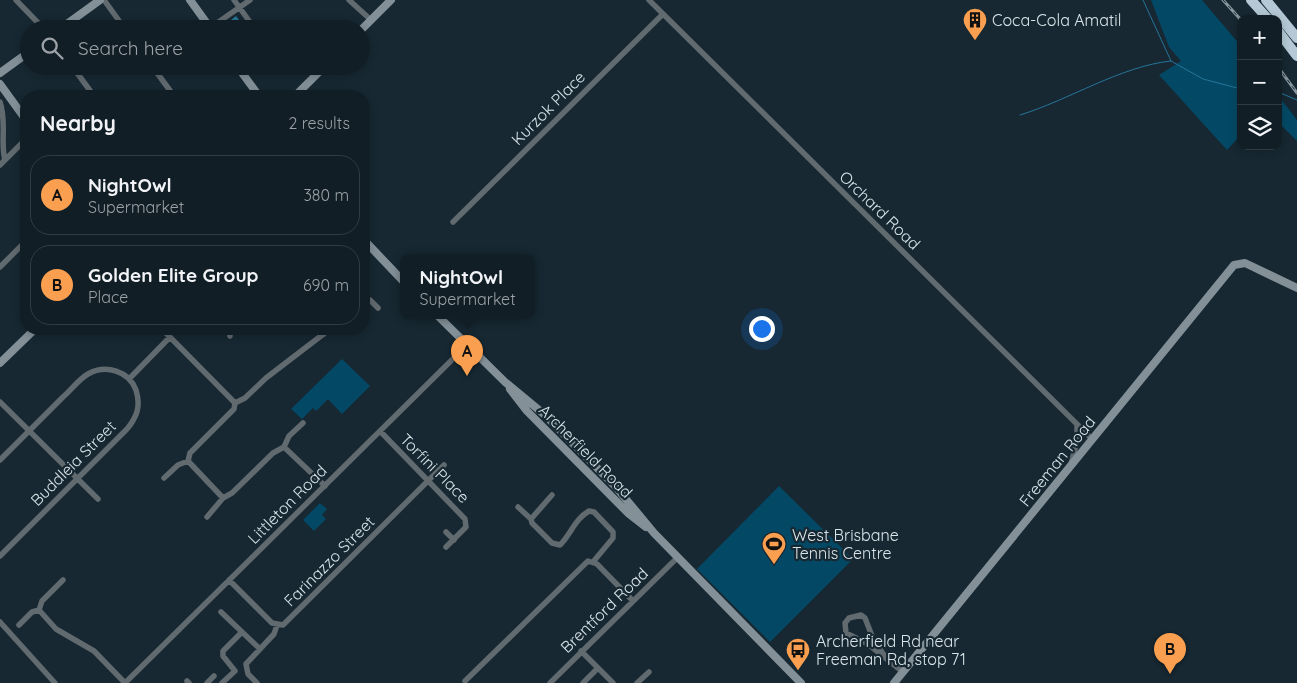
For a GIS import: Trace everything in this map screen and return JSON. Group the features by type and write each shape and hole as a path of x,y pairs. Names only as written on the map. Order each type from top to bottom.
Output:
{"highway":[{"path":"1251,0 1264,15"},
{"path":"1266,0 1297,38"},
{"path":"1282,36 1297,56"}],"street":[{"path":"16,0 35,20"},
{"path":"72,20 100,0"},
{"path":"104,0 118,20"},
{"path":"190,0 204,20"},
{"path":"234,0 248,20"},
{"path":"222,20 250,0"},
{"path":"349,0 371,20 391,0"},
{"name":"Orchard Road","path":"649,0 1092,440"},
{"name":"Kurzok Place","path":"453,222 663,14"},
{"path":"0,73 20,59"},
{"path":"79,75 90,90"},
{"path":"159,75 170,90"},
{"path":"244,75 255,90"},
{"path":"301,90 316,75"},
{"path":"0,84 20,112"},
{"path":"3,110 8,95"},
{"path":"0,102 3,110 4,132 1,152 2,162"},
{"path":"2,162 20,145"},
{"path":"370,246 400,278"},
{"path":"0,267 20,247"},
{"name":"Freeman Road","path":"894,683 1234,265 1245,263 1297,288"},
{"path":"370,300 378,308"},
{"name":"Archerfield Road","path":"441,319 505,382 546,414 615,486 654,533 801,683"},
{"path":"0,363 29,335"},
{"path":"235,403 245,398 266,378 323,335"},
{"path":"0,460 87,374 109,369 121,372 129,379 170,337 235,403"},
{"name":"Littleton Road","path":"125,683 467,345"},
{"name":"Buddleia Street","path":"0,556 135,419 139,399 129,379"},
{"path":"0,402 98,500"},
{"path":"188,461 190,453 234,409 235,403"},
{"path":"207,517 223,498 232,493 277,449 284,447 289,436 303,423"},
{"path":"1071,464 1077,441 1078,425"},
{"name":"Torfini Place","path":"380,432 465,519 466,526 446,548"},
{"path":"284,447 325,486"},
{"path":"164,478 178,465 188,461"},
{"path":"188,461 223,498"},
{"name":"Farinazzo Street","path":"230,580 276,625 286,623 444,465"},
{"path":"531,519 552,496"},
{"path":"465,681 584,564 593,562 615,536 594,512 586,513 569,530 567,537 560,545 552,543 518,507"},
{"path":"446,532 454,540"},
{"name":"Brentford Road","path":"550,683 678,556"},
{"path":"593,562 633,600"},
{"path":"39,610 42,601 63,580"},
{"path":"18,625 32,612 39,610"},
{"path":"39,610 56,629 94,651 125,683"},
{"path":"222,612 260,649"},
{"path":"887,659 874,641 865,618 861,615 849,618 845,623 846,633 868,644 902,672"},
{"path":"0,622 55,683"},
{"path":"256,683 245,667 274,634 276,625"},
{"path":"222,683 235,671 223,656 223,651 242,632"},
{"path":"581,651 613,683"},
{"path":"584,683 598,668"},
{"path":"637,683 649,672"},
{"path":"207,683 214,676"}],"shaded area":[{"path":"1151,0 1202,0 1237,41 1237,139 1227,150 1159,75 1181,61 1169,47"},
{"path":"236,16 239,20 231,20"},
{"path":"1282,100 1297,120 1297,141 1282,126"},
{"path":"342,359 370,386 342,414 328,399 316,411 313,408 302,419 291,409"},
{"name":"West Brisbane Tennis Centre","path":"779,486 853,559 770,642 697,569"},
{"path":"320,503 327,509 322,515 326,519 314,531 303,520"}],"waterway":[{"path":"1143,0 1171,61 1203,79 1237,88"},
{"path":"1020,115 1039,109 1133,69 1171,61"},
{"path":"1282,94 1297,100"}],"railway":[{"path":"1223,0 1237,16"},
{"path":"1282,72 1297,93"}],"place":[{"name":"Coca-Cola Amatil","path":"975,41"},
{"name":"NightOwl","path":"467,376"},
{"name":"West Brisbane Tennis Centre","path":"774,565"},
{"name":"Archerfield Rd near Freeman Rd, stop 71","path":"798,671"},
{"name":"Golden Elite Group","path":"1170,674"}]}
